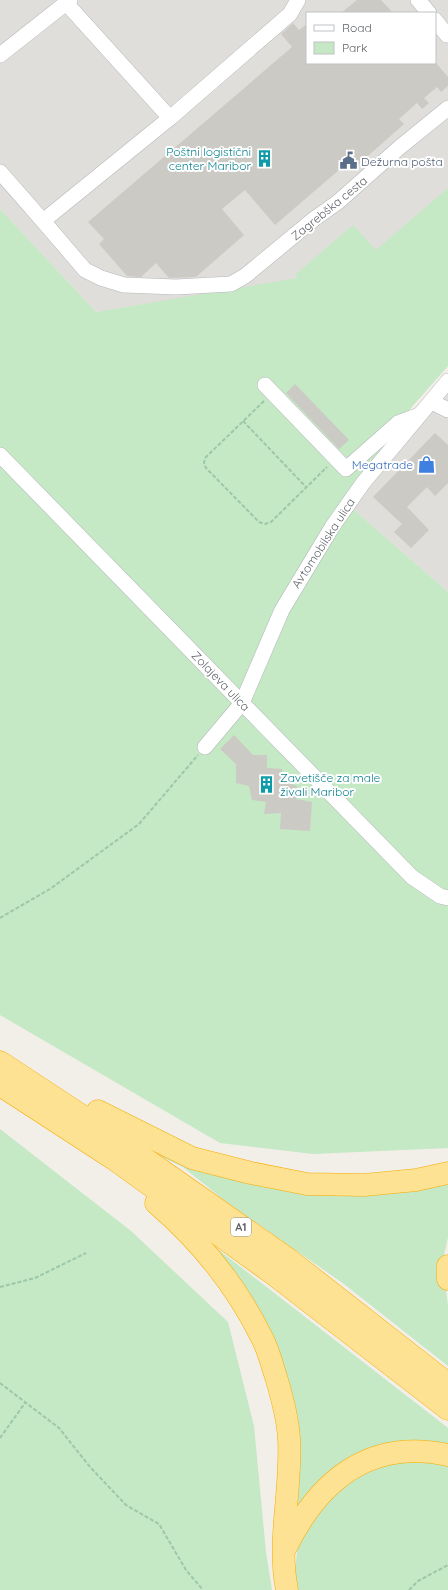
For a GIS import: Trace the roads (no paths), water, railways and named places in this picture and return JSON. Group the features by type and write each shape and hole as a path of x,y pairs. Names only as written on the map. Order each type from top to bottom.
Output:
{"highway":[{"name":"A1","path":"0,1062 111,1135 288,1259 448,1384"},
{"path":"28,1079 49,1081 114,1120 192,1158 251,1173 307,1184 364,1185 416,1180 448,1173"},
{"name":"A1","path":"0,1085 114,1159 272,1272 448,1409"},
{"path":"114,1159 125,1177 163,1209 196,1242 234,1288 264,1341 282,1395 289,1438 289,1488 284,1526 284,1552 287,1590"},
{"path":"448,1266 448,1279"},
{"path":"284,1552 296,1527 315,1499 348,1470 372,1458 406,1451 434,1452 448,1455"}],"street":[{"path":"43,220 170,118 290,14 298,0"},
{"path":"418,0 428,12"},
{"path":"0,55 68,2 170,118"},
{"path":"436,21 447,35"},
{"name":"Zagrebška cesta","path":"0,172 43,220 84,270 101,278 124,285 176,287 231,284 245,276 314,219 343,198 400,147 448,108"},
{"name":"Avtomobilska ulica","path":"205,747 242,702 282,610 332,527 362,483 432,402 448,381"},
{"path":"268,390 346,469 398,423 420,415"},
{"path":"432,402 448,410"},
{"name":"Zolajeva ulica","path":"0,455 412,878 440,896 448,898"}],"place":[{"name":"Poštni logistični center Maribor","path":"264,158"},
{"name":"Dežurna pošta","path":"348,161"},
{"name":"Megatrade","path":"426,464"},
{"name":"Zavetišče za male živali Maribor","path":"267,784"}]}
